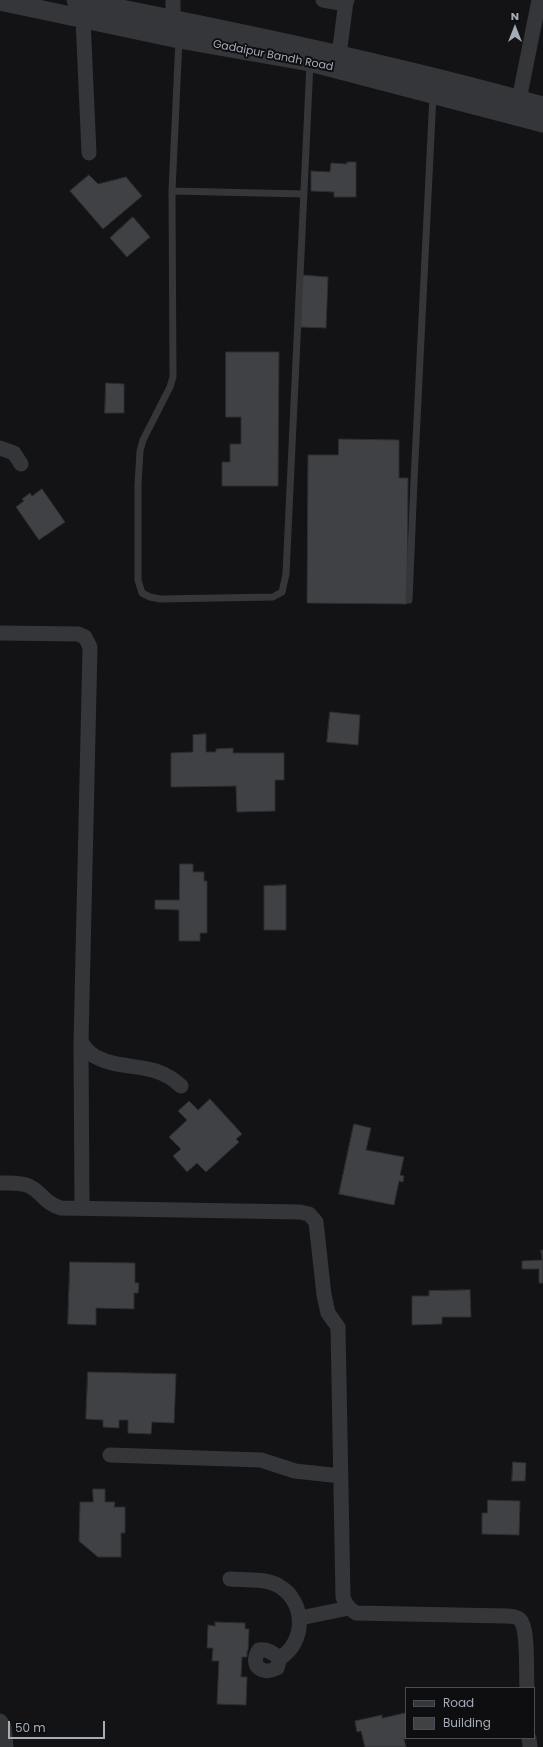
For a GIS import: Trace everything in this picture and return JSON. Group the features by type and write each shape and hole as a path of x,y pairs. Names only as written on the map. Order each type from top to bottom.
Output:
{"street":[{"path":"76,0 340,55 397,68 543,106"},
{"path":"173,0 173,19"},
{"path":"323,0 335,3 346,1 340,55"},
{"path":"519,100 539,0"},
{"name":"Gadaipur Bandh Road","path":"0,1 179,39 310,62 433,93 543,124"},
{"path":"83,19 88,153"},
{"path":"0,448 14,452 21,464"},
{"path":"0,633 78,634 85,637 90,647 80,1042 82,1208"},
{"path":"80,1042 96,1057 111,1062 161,1072 173,1078 181,1086"},
{"path":"0,1183 30,1186 47,1202 56,1206 82,1208 300,1212 312,1217 316,1222 320,1267 326,1308 338,1327 343,1597 349,1608 356,1613 506,1616 518,1618 523,1623 525,1635 527,1687"},
{"path":"110,1455 261,1460 295,1471 341,1476"},
{"path":"230,1578 269,1582 278,1585 292,1598 297,1607 300,1618 299,1628 295,1644 285,1655 280,1658"},
{"path":"300,1618 349,1608"},
{"path":"0,1721 4,1727 6,1747"}],"lane":[{"path":"179,39 172,191 173,377 170,387 143,440 140,452 138,485 139,584 140,589 146,595 160,598 273,597 282,592 286,574 310,62"},
{"path":"409,600 433,93"},
{"path":"172,191 304,194"}],"building":[{"path":"347,162 356,162 356,197 334,197 334,192 311,191 311,171 330,172 331,163 347,164"},
{"path":"89,175 98,184 126,177 142,196 103,229 70,191"},
{"path":"133,217 150,237 127,257 110,238"},
{"path":"302,275 328,277 326,328 300,327"},
{"path":"226,352 279,352 278,486 222,486 222,462 230,462 230,444 241,444 241,417 226,417"},
{"path":"106,383 124,384 124,413 105,413"},
{"path":"339,439 399,440 399,478 408,478 407,604 307,603 308,455 338,455"},
{"path":"42,489 65,522 39,540 16,507 24,501 22,499 30,493 32,496"},
{"path":"330,712 360,715 358,745 327,742"},
{"path":"206,734 206,752 216,752 216,749 233,748 233,753 284,753 284,780 275,780 275,811 237,812 236,786 171,787 171,753 193,752 193,735"},
{"path":"180,864 193,864 193,872 204,872 204,881 207,881 207,933 200,933 200,941 179,941 179,910 155,909 155,900 179,900"},
{"path":"286,885 286,930 264,930 264,886"},
{"path":"210,1099 242,1134 236,1139 239,1142 206,1172 197,1163 187,1172 173,1156 181,1149 169,1137 187,1120 178,1111 189,1101 198,1110"},
{"path":"354,1124 371,1128 366,1150 404,1157 400,1175 404,1176 403,1182 399,1181 394,1205 339,1194"},
{"path":"541,1250 543,1250 543,1283 539,1283 539,1269 522,1269 522,1261 542,1260"},
{"path":"70,1262 135,1263 135,1283 139,1283 138,1293 134,1293 134,1309 96,1308 96,1325 68,1324"},
{"path":"470,1290 471,1317 442,1317 442,1324 412,1325 412,1296 429,1296 429,1291"},
{"path":"88,1372 176,1374 174,1423 152,1422 151,1434 128,1433 128,1420 119,1420 119,1428 103,1427 103,1420 86,1419"},
{"path":"513,1462 526,1463 525,1481 512,1481"},
{"path":"93,1489 105,1489 105,1502 115,1502 114,1507 125,1507 125,1533 121,1533 121,1557 98,1557 79,1541 80,1502 93,1502"},
{"path":"488,1500 520,1501 519,1535 482,1534 482,1513 487,1513"},
{"path":"215,1622 245,1623 245,1629 249,1629 247,1657 242,1657 241,1677 247,1677 246,1705 217,1704 219,1661 212,1661 213,1648 207,1648 208,1625 215,1626"},
{"path":"405,1713 404,1739 406,1747 365,1747 361,1731 357,1732 355,1721 382,1715 382,1718"}]}
